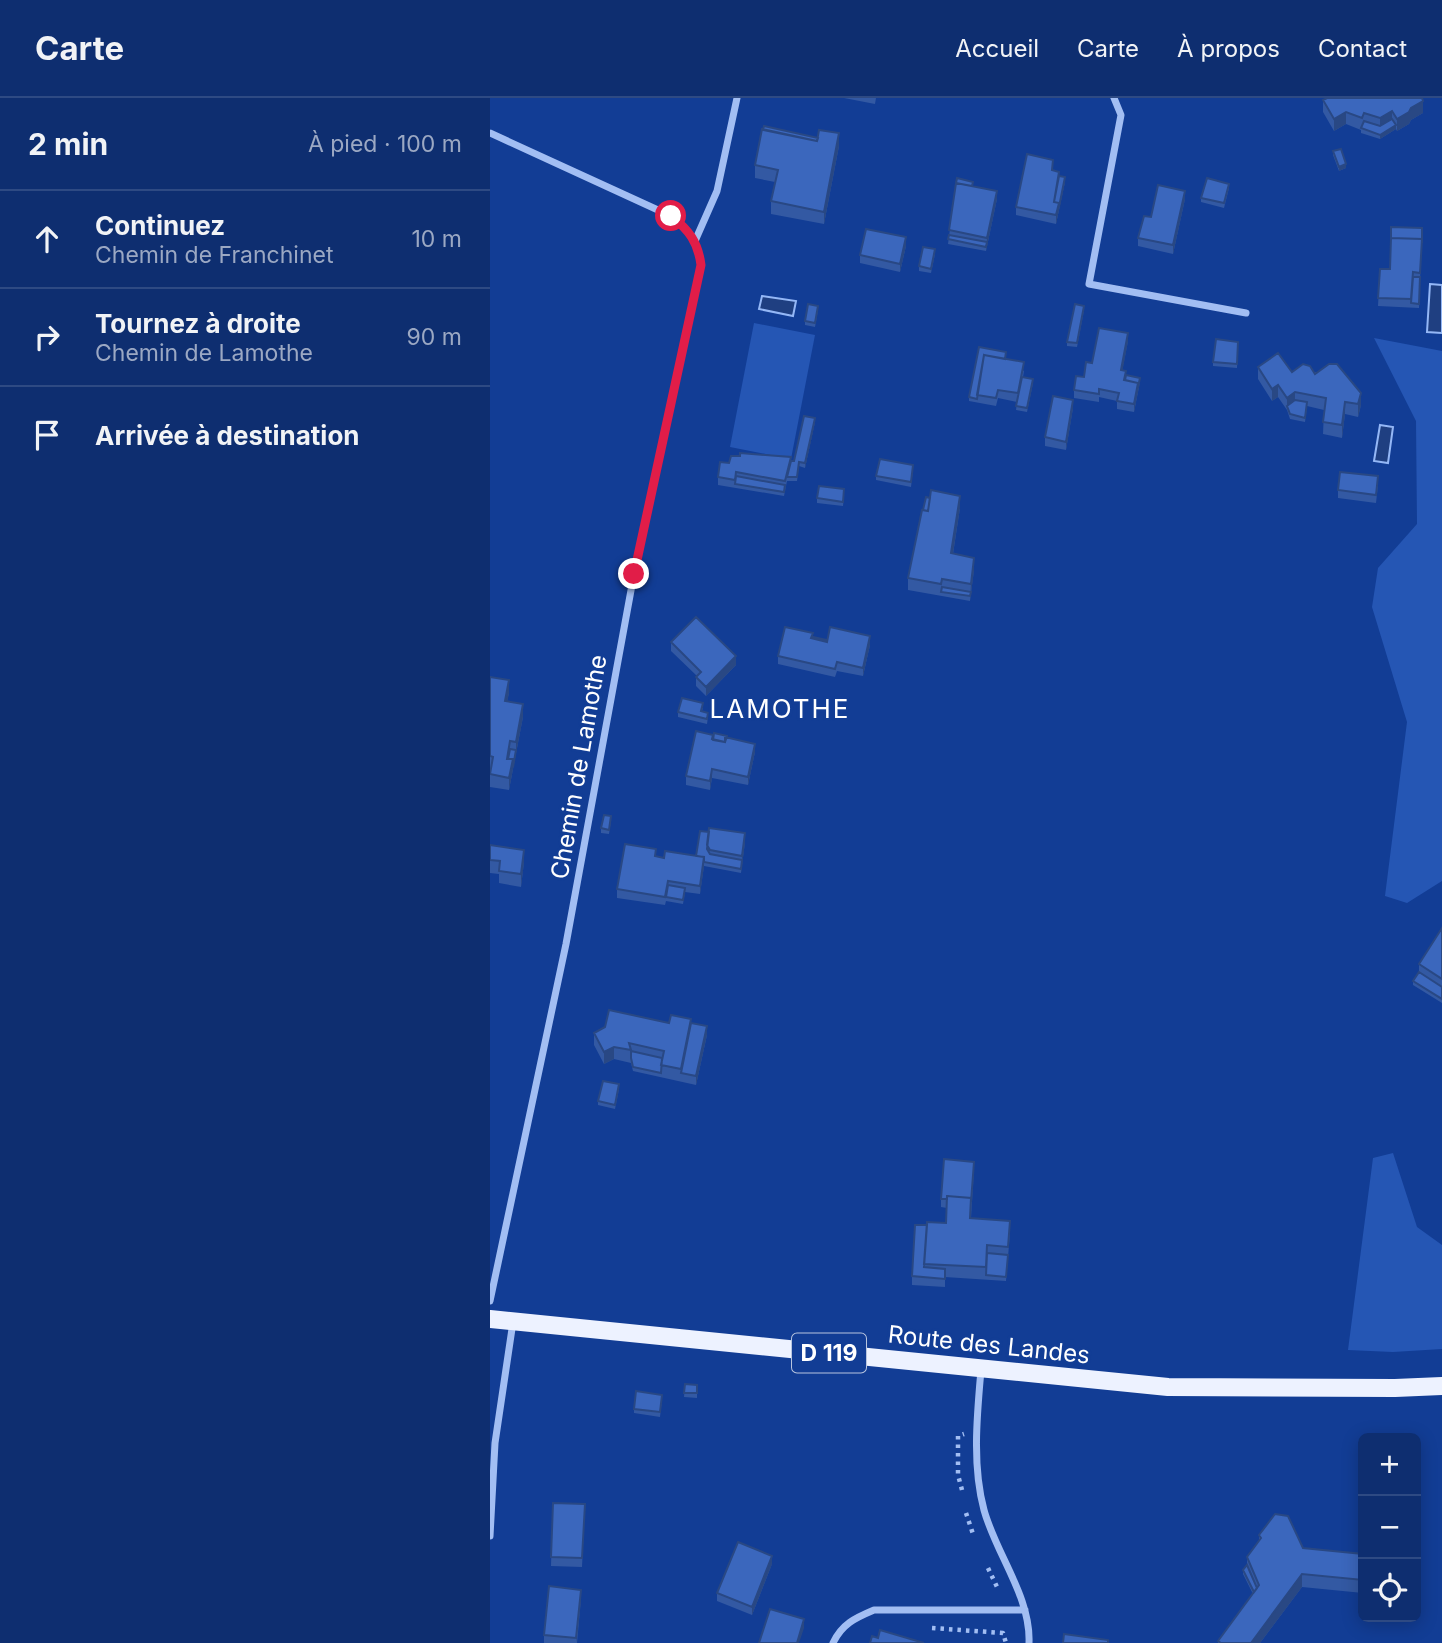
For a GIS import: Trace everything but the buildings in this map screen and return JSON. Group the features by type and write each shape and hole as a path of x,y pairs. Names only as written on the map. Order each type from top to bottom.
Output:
{"main road":[{"name":"Route des Landes","path":"490,1319 1168,1387 1442,1386"}],"street":[{"path":"695,241 718,191 737,98"},
{"path":"1114,98 1121,115 1089,285 1246,313"},
{"path":"490,133 671,216 685,226 695,241"},
{"name":"Chemin de Lamothe","path":"490,1301 566,944 638,554 701,265 695,241"},
{"path":"490,1536 496,1429 513,1322"},
{"path":"981,1370 977,1476 985,1511 1025,1610 1029,1643"},
{"path":"833,1643 840,1629 857,1617 874,1611 1025,1610"}],"path":[{"path":"924,1627 1003,1633 1006,1643"}],"shaded area":[{"path":"1430,284 1442,285 1442,333 1427,332"},
{"path":"762,296 796,301 793,316 759,309"},
{"path":"754,323 815,335 791,459 730,447"},
{"path":"1374,338 1442,351 1442,881 1407,903 1385,896 1407,722 1372,607 1378,568 1417,524 1416,421"},
{"path":"1380,425 1393,427 1388,463 1374,461"},
{"path":"1393,1153 1417,1227 1442,1245 1442,1349 1393,1352 1348,1350 1373,1158"}],"district":[{"name":"LAMOTHE","path":"780,709"}],"route":[{"path":"634,574 701,265 695,241 685,226 671,216"}]}
